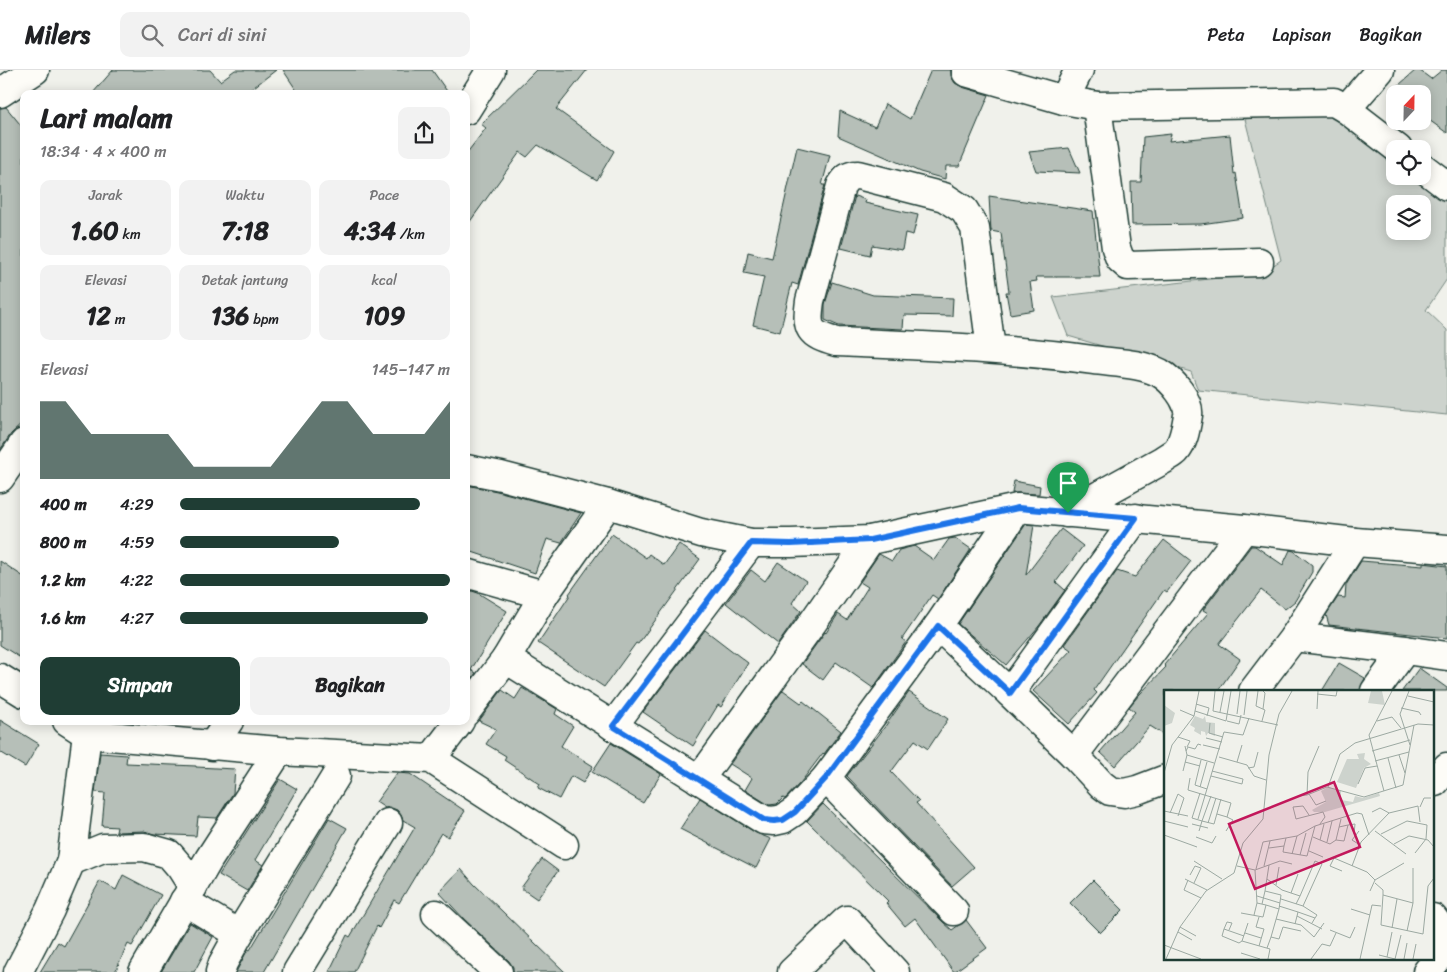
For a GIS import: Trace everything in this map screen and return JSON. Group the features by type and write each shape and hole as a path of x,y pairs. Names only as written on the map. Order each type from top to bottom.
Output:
{"street":[{"path":"0,94 35,70"},
{"path":"470,104 491,70"},
{"path":"1064,100 1078,70"},
{"path":"1346,108 1380,70"},
{"path":"966,72 1064,100 1097,106 1334,102 1346,108 1387,140"},
{"path":"1097,106 1116,248 1120,260 1128,266 1259,262"},
{"path":"1431,174 1447,186"},
{"path":"991,349 975,228 964,210 944,197 922,190 858,175 850,175 845,179 841,186 810,301 808,317 810,329 816,335 836,342 1047,353 1147,368 1160,373 1172,381 1182,395 1188,411 1186,429 1176,451 1164,460 1068,513"},
{"path":"0,478 20,450"},
{"path":"470,470 608,504 701,533 751,543 791,544 870,540 1018,508 1136,518 1355,542 1447,549"},
{"path":"470,707 506,659 544,595 608,504"},
{"path":"506,659 764,820 783,820 795,812 826,778 938,626 1018,508"},
{"path":"1010,693 1136,518"},
{"path":"1074,755 1244,529"},
{"path":"699,780 870,540"},
{"path":"1254,690 1294,637 1355,542"},
{"path":"613,726 751,543"},
{"path":"470,574 544,595"},
{"path":"938,626 1110,791 1124,793 1164,780"},
{"path":"1294,637 1447,656"},
{"path":"1376,690 1405,650"},
{"path":"0,678 20,690"},
{"path":"212,746 226,725"},
{"path":"432,760 457,725"},
{"path":"18,972 50,910 70,861 95,728 212,746 432,760 564,845"},
{"path":"143,972 209,859 279,751"},
{"path":"220,972 239,934 336,776"},
{"path":"826,778 954,911"},
{"path":"297,972 388,823"},
{"path":"70,861 103,848 144,847 169,854 181,868 189,894 239,934"},
{"path":"436,914 498,972"},
{"path":"1434,919 1447,937"},
{"path":"792,972 847,920 895,972"},
{"path":"1427,972 1447,947"}],"shaded area":[{"path":"1346,109 1386,142 1386,185 1431,185 1431,180 1447,186 1447,279 1426,310 1447,330 1447,415 1198,390 1191,372 1068,336 1053,297 1262,273 1281,260 1245,119"}],"building":[{"path":"113,70 210,70 220,81 235,70 276,70 250,90 96,90"},
{"path":"283,70 432,70 446,90 296,90"},
{"path":"536,70 587,70 556,109 614,151 597,180 538,145 527,157 520,152 470,221 470,149 486,128 481,124"},
{"path":"931,70 951,70 951,76 955,83 989,95 959,166 946,166 945,179 920,172 838,136 840,111 875,127 885,104 910,119"},
{"path":"1416,70 1419,70 1431,79 1442,70 1447,70 1447,133 1431,121 1431,85 1399,85"},
{"path":"6,107 20,124 20,426 11,434 0,450 0,108"},
{"path":"1171,134 1169,141 1230,135 1234,174 1236,173 1243,218 1201,224 1132,225 1131,182 1141,182 1143,137"},
{"path":"797,147 830,155 822,185 825,185 798,285 792,283 780,332 753,325 764,277 744,273 748,252 772,258"},
{"path":"1069,148 1080,173 1036,171 1029,152"},
{"path":"855,196 866,200 865,203 918,215 913,235 905,233 902,250 872,245 870,255 841,248"},
{"path":"989,196 1093,211 1100,277 1036,277 1037,281 1030,282 1034,310 1010,314 1006,292 1009,292 1001,233 991,231"},
{"path":"832,282 873,295 953,298 952,316 904,315 903,329 839,326 825,320 825,304"},
{"path":"1014,481 1040,486 1039,494 1012,493"},
{"path":"470,486 581,513 561,543 547,539 535,573 470,551"},
{"path":"1026,524 1034,525 1026,575 1061,529 1083,546 1056,582 1065,590 1039,626 1006,665 958,624"},
{"path":"612,534 646,558 649,554 664,565 679,544 700,559 604,687 538,643 569,594"},
{"path":"955,538 971,549 938,599 932,595 902,639 906,642 873,688 836,662 823,680 802,664 838,614 847,620 868,587 860,582 879,554 892,561 899,550 914,546 934,560 949,539"},
{"path":"1164,540 1191,561 1167,592 1164,590 1094,690 1097,693 1069,724 1033,691 1071,650 1064,645 1117,571 1135,577"},
{"path":"1251,546 1255,546 1283,565 1290,550 1312,565 1312,572 1295,601 1285,609 1261,590 1219,644 1240,659 1219,690 1164,690 1164,735 1150,726 1115,766 1100,752 1135,712 1129,707 1166,667 1164,665 1208,613 1203,610"},
{"path":"0,561 20,574 20,658 0,645"},
{"path":"1361,561 1423,566 1423,563 1447,566 1447,638 1329,625 1326,615 1338,597 1345,598 1346,585"},
{"path":"778,562 806,581 792,603 801,611 778,644 726,603 751,570 765,581"},
{"path":"470,590 478,593 507,611 471,670 476,673 470,681"},
{"path":"705,630 748,663 721,707 718,705 693,746 643,712"},
{"path":"1339,663 1365,678 1360,690 1323,690"},
{"path":"1419,668 1447,688 1447,691 1403,690"},
{"path":"522,688 557,709 555,714 573,726 561,746 593,766 583,783 571,776 559,799 538,788 540,784 504,760 506,756 486,744 496,729 479,721 502,690 515,699"},
{"path":"783,690 801,703 803,701 841,731 801,782 785,799 783,798 777,804 769,805 745,790 752,778 730,764"},
{"path":"909,692 948,719 928,749 915,740 891,772 919,801 916,803 974,867 952,886 847,776"},
{"path":"0,720 39,744 25,767 0,752"},
{"path":"611,743 661,774 643,803 592,772"},
{"path":"100,753 127,755 126,763 235,769 233,793 217,818 198,817 196,836 154,834 144,831 116,832 117,827 102,826 105,793 95,792"},
{"path":"397,773 410,774 465,811 448,837 441,833 399,903 394,900 379,928 377,926 354,972 329,972 347,935 350,937 415,827 403,820 397,810 389,807 385,808 376,802"},
{"path":"280,779 297,789 255,860 263,865 247,891 219,875"},
{"path":"700,798 756,833 771,839 756,868 680,829"},
{"path":"823,804 952,930 966,920 987,948 954,972 915,918 905,926 886,903 888,901 807,821"},
{"path":"329,818 347,828 264,972 236,972 248,949 250,950"},
{"path":"542,859 558,871 537,899 521,888"},
{"path":"461,869 474,884 565,972 513,972 513,967 509,961 464,919 439,892"},
{"path":"123,875 161,895 132,946 128,944 115,972 40,972 58,942 64,946 100,881 116,890"},
{"path":"1093,880 1123,910 1100,933 1070,903"},
{"path":"190,923 213,937 194,972 161,972"}],"route":[{"path":"1018,508 1068,513 1136,518 1010,693 938,626 826,778 795,812 783,820 764,820 613,726 751,543 791,544 870,540 1018,508"}]}
